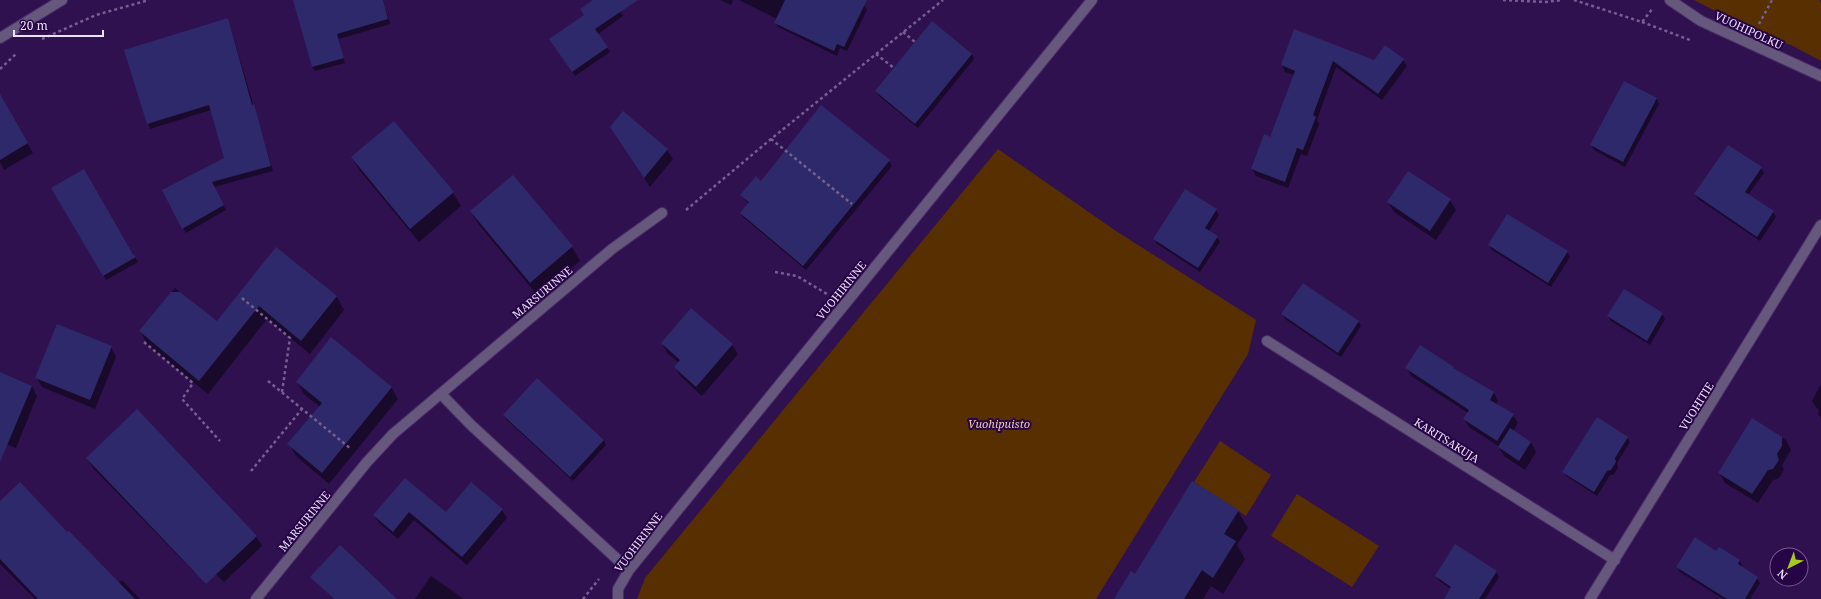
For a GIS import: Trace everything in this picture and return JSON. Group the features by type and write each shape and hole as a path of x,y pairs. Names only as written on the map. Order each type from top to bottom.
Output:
{"street":[{"path":"0,38 62,0"},
{"name":"VUOHIRINNE","path":"618,599 618,589 629,570 1092,0"},
{"name":"VUOHIPOLKU","path":"1670,0 1701,21 1821,76"},
{"name":"MARSURINNE","path":"256,599 367,462 393,434 606,254 662,213"},
{"name":"VUOHITIE","path":"1590,599 1821,225"},
{"name":"KARITSAKUJA","path":"1267,341 1615,560"},
{"path":"441,394 471,425 629,570"}],"path":[{"path":"39,40 96,15 149,0"},
{"path":"686,210 770,139 943,0"},
{"path":"1503,0 1545,2 1564,0"},
{"path":"1574,0 1642,22 1654,6"},
{"path":"1748,43 1772,0"},
{"path":"903,32 915,42"},
{"path":"0,70 20,51"},
{"path":"876,54 894,68"},
{"path":"770,139 852,204"},
{"path":"775,272 797,276 829,295"},
{"path":"242,298 290,338 282,393"},
{"path":"144,342 193,383 182,399 220,441"},
{"path":"268,381 367,462"},
{"path":"251,472 302,409"}],"green space":[{"path":"1694,0 1819,0 1821,2 1821,61 1791,45 1768,38"},
{"name":"Vuohipuisto","path":"998,149 1116,231 1256,320 1248,354 1096,599 637,599 645,578"},
{"path":"1220,441 1271,475 1246,516 1194,482"},
{"path":"1297,494 1379,546 1352,587 1271,536"}],"building":[{"path":"293,0 383,0 388,19 337,34 344,58 312,67"},
{"path":"593,0 638,0 595,29 608,47 572,72 549,39 584,15 580,9"},
{"path":"785,0 867,0 844,47 837,44 834,51 774,23"},
{"path":"228,18 252,105 254,104 271,166 212,182 224,205 182,229 162,190 224,158 209,105 147,124 124,50"},
{"path":"932,21 972,54 915,124 875,91"},
{"path":"1294,29 1374,60 1385,45 1404,59 1378,94 1333,61 1313,115 1316,117 1303,150 1297,148 1285,182 1251,169 1264,134 1270,137 1295,71 1281,65"},
{"path":"1624,81 1657,98 1623,162 1590,145"},
{"path":"0,94 28,143 0,160"},
{"path":"821,105 890,160 803,266 740,213 749,202 740,195 756,176 761,181"},
{"path":"623,111 668,149 644,178 610,127"},
{"path":"394,121 454,192 410,229 351,157"},
{"path":"1728,145 1762,167 1745,192 1774,211 1757,237 1694,194"},
{"path":"84,169 136,257 103,276 51,188"},
{"path":"1408,171 1451,199 1430,231 1387,202"},
{"path":"513,175 573,246 530,283 470,211"},
{"path":"1185,189 1217,209 1205,228 1218,236 1198,268 1153,239"},
{"path":"1507,214 1568,251 1548,283 1488,245"},
{"path":"276,247 337,296 301,341 259,306 199,381 139,331 171,292 180,292 217,321"},
{"path":"1303,283 1359,321 1338,353 1281,314"},
{"path":"1624,289 1663,313 1647,341 1607,316"},
{"path":"691,308 733,344 696,387 674,367 680,360 661,343"},
{"path":"57,324 112,346 90,400 35,378"},
{"path":"331,337 392,387 322,473 287,444 322,403 296,382"},
{"path":"1420,345 1454,367 1453,368 1494,392 1490,400 1514,414 1497,441 1463,419 1469,410 1405,368"},
{"path":"0,372 32,386 0,462"},
{"path":"537,378 604,440 570,477 503,415"},
{"path":"137,409 257,536 206,584 86,458"},
{"path":"1597,417 1628,437 1615,458 1616,462 1611,470 1607,471 1594,492 1562,472"},
{"path":"1752,418 1782,437 1782,446 1777,454 1779,460 1773,469 1768,470 1752,494 1718,473"},
{"path":"1510,428 1531,442 1519,461 1498,447"},
{"path":"405,478 446,512 471,482 503,509 462,557 409,512 393,532 373,515"},
{"path":"1192,481 1239,510 1224,534 1236,541 1213,578 1202,570 1184,599 1114,599 1131,571 1135,574"},
{"path":"20,482 67,532 69,531 135,599 38,599 0,559 0,501"},
{"path":"1695,537 1716,551 1719,547 1740,560 1738,564 1758,577 1745,599 1727,599 1676,567"},
{"path":"1455,544 1497,571 1479,599 1444,599 1451,587 1435,576"},
{"path":"340,545 397,599 334,599 310,577"}]}
